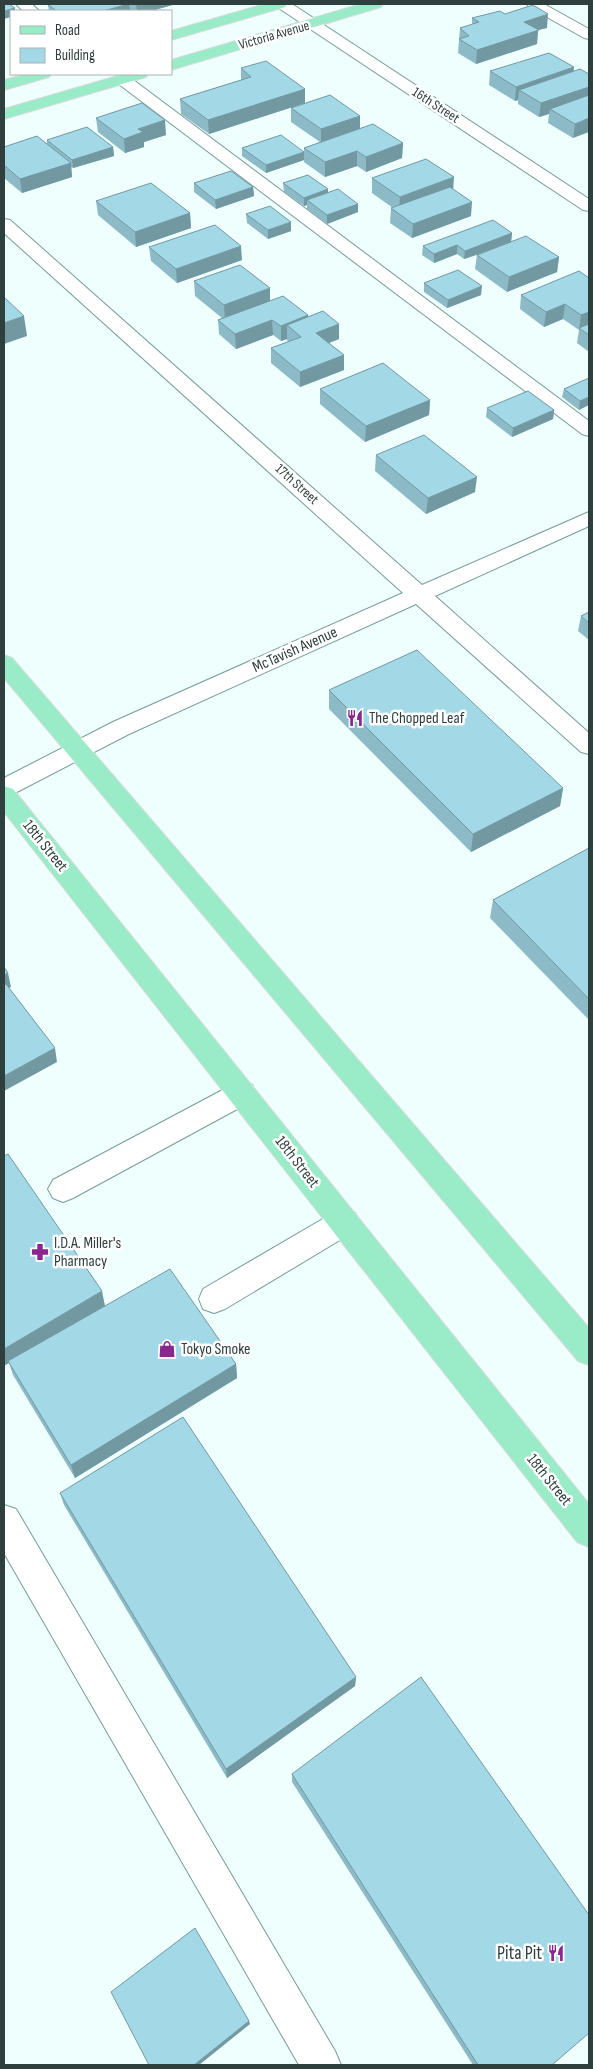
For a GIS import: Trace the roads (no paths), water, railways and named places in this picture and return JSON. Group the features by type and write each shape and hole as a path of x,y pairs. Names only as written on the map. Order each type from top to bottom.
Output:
{"main road":[{"name":"Victoria Avenue","path":"172,36 281,4"},
{"name":"Victoria Avenue","path":"172,65 376,4"},
{"path":"4,85 39,75"},
{"path":"4,114 136,75"},
{"path":"4,663 589,1351"},
{"name":"18th Street","path":"4,795 589,1530"}],"street":[{"name":"16th Street","path":"281,4 589,206"},
{"path":"534,4 589,35"},
{"path":"122,79 589,430"},
{"name":"17th Street","path":"4,224 589,746"},
{"name":"McTavish Avenue","path":"4,788 121,728 589,518"},
{"path":"63,1189 242,1093"},
{"path":"214,1299 344,1222"},
{"path":"4,1521 321,2065"}],"place":[{"name":"The Chopped Leaf","path":"355,718"},
{"name":"I.D.A. Miller's Pharmacy","path":"40,1252"},
{"name":"Tokyo Smoke","path":"167,1349"},
{"name":"Pita Pit","path":"556,1953"}]}
